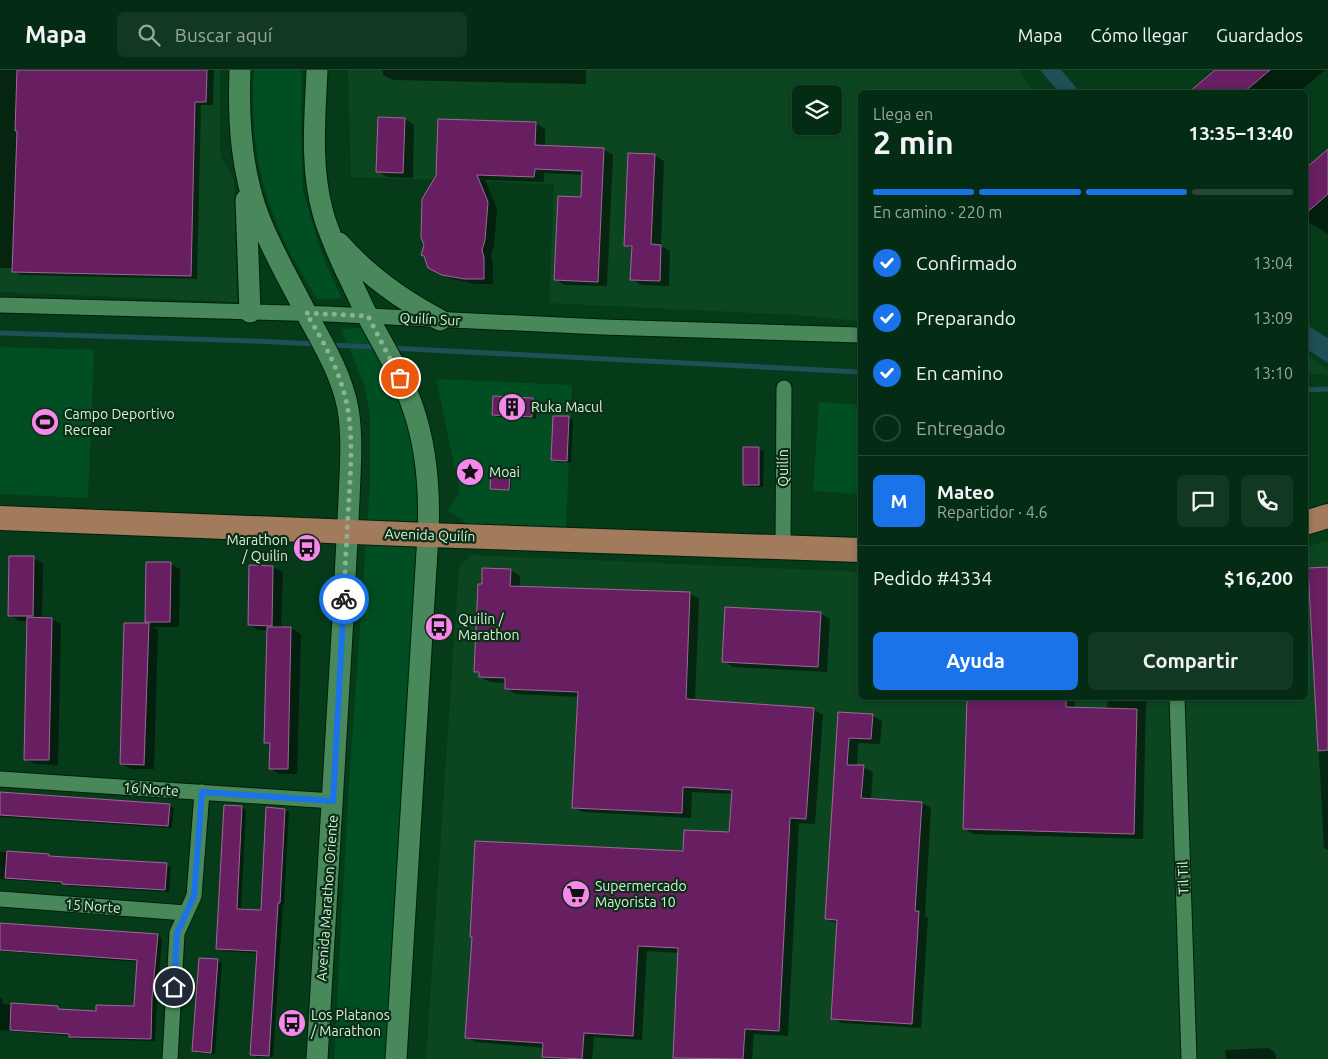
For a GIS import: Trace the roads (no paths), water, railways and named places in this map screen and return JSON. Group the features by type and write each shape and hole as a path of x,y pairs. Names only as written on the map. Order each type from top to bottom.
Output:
{"main road":[{"name":"Avenida Marathon Oriente","path":"240,70 241,140 246,172 259,219 333,363 344,390 350,428 351,463 317,1059"},
{"path":"317,70 315,122 319,196 328,230 340,260 395,368 413,408 425,456 429,498 396,1059"},
{"path":"246,172 250,312"},
{"path":"328,230 347,252 378,281 440,320"},
{"path":"1308,522 1328,516"},
{"name":"Avenida Quilín","path":"0,518 858,550"}],"street":[{"name":"Quilín Sur","path":"0,305 306,313 372,324 440,320 858,336"},
{"name":"Quilín","path":"783,547 784,388"},
{"name":"Til Til","path":"1177,700 1189,1059"},
{"name":"16 Norte","path":"0,779 333,801"},
{"path":"170,1059 177,933 194,896 202,792"},
{"name":"15 Norte","path":"0,899 186,913"}],"water":[{"path":"1040,70 1061,70 1078,90 1057,90"},
{"path":"1308,326 1328,338 1328,363 1308,350"}],"waterway":[{"path":"0,333 317,344"},
{"path":"330,345 377,347"},
{"path":"390,348 858,372"},
{"path":"1308,390 1328,389"}],"place":[{"name":"Ruka Macul","path":"512,407"},
{"name":"Campo Deportivo Recrear","path":"45,422"},
{"name":"Moai","path":"470,472"},
{"name":"Marathon / Quilin","path":"307,548"},
{"name":"Quilin / Marathon","path":"439,627"},
{"name":"Supermercado Mayorista 10","path":"576,894"},
{"name":"Los Platanos / Marathon","path":"292,1023"}]}
